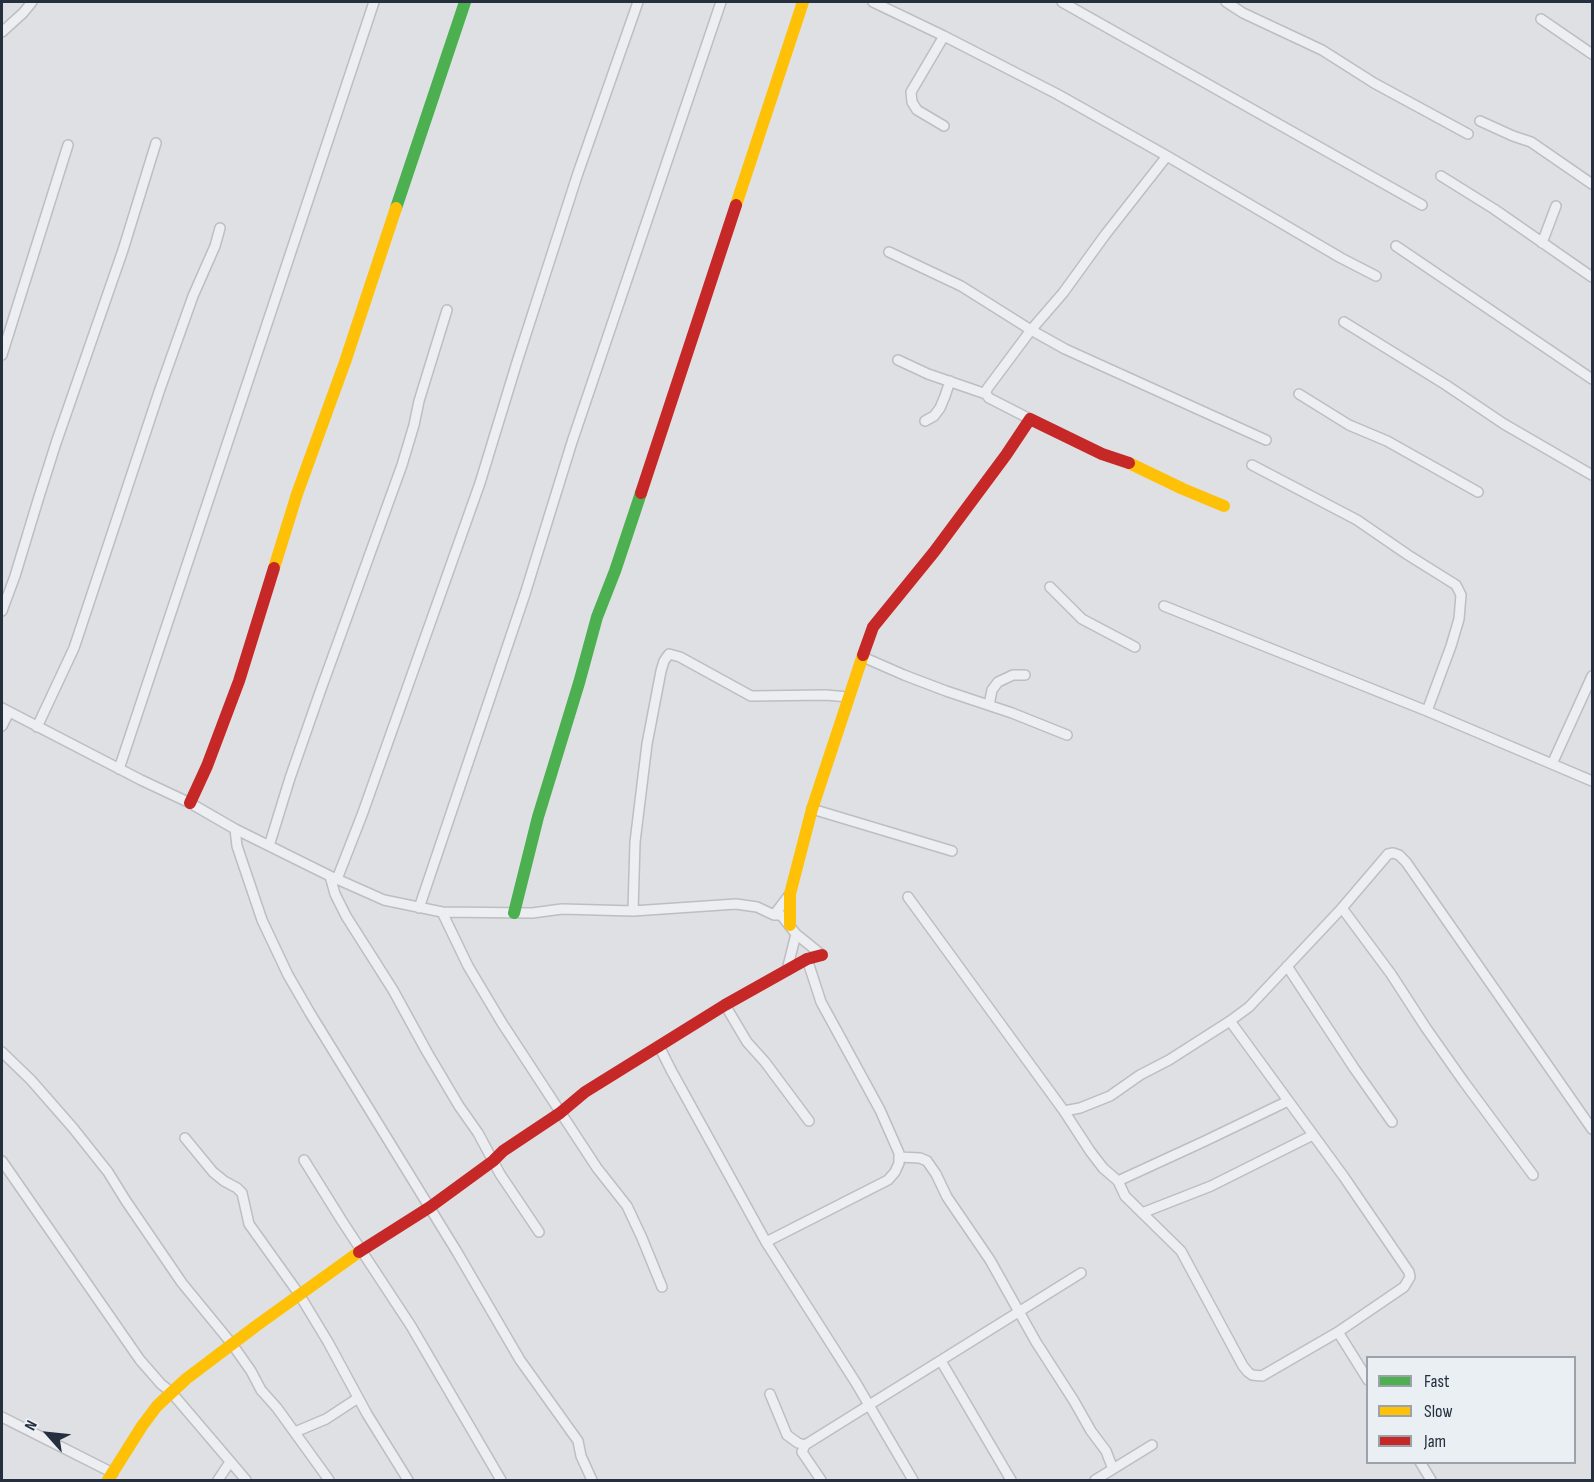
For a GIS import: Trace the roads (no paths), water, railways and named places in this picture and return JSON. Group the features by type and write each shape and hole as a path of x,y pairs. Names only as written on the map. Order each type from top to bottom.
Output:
{"street":[{"path":"2,32 32,2"},
{"path":"119,769 374,2"},
{"path":"190,803 207,766 239,681 297,494 345,362 465,2"},
{"path":"539,1232 500,1174 478,1133 427,1053 393,990 346,916 335,894 333,877 362,815 480,483 578,173 638,2"},
{"path":"418,908 525,594 572,441 721,2"},
{"path":"514,913 538,817 597,617 615,571 804,2"},
{"path":"873,2 1057,94 1376,276"},
{"path":"1062,2 1422,206"},
{"path":"1226,2 1322,50 1374,83 1468,134"},
{"path":"1541,19 1593,54"},
{"path":"944,36 911,92 912,102 917,110 945,126"},
{"path":"1480,121 1531,142 1593,184"},
{"path":"2,611 63,422 123,250 156,143"},
{"path":"2,355 68,145"},
{"path":"986,394 994,379 1031,330 1063,293 1167,156"},
{"path":"1441,177 1494,209 1593,277"},
{"path":"1542,243 1556,206"},
{"path":"37,727 74,648 160,388 220,228"},
{"path":"1396,246 1593,379"},
{"path":"889,252 961,286 1065,349 1266,441"},
{"path":"269,846 320,692 402,465 447,310"},
{"path":"1344,322 1512,429 1593,475"},
{"path":"898,360 928,374 986,394 989,398 1102,454 1126,461 1224,506"},
{"path":"925,421 934,416 940,408 950,381"},
{"path":"1299,394 1349,425 1387,441 1478,492"},
{"path":"787,970 793,929 790,894 812,809 873,627 934,552 1030,419"},
{"path":"1252,465 1357,520 1456,585 1461,596 1459,619 1427,711"},
{"path":"1050,586 1082,618 1135,647"},
{"path":"1164,606 1427,711 1593,781"},
{"path":"633,912 635,842 647,744 661,671 669,654 680,657 751,696 848,697"},
{"path":"863,657 904,675 1067,735"},
{"path":"989,705 992,690 998,682 1013,675 1024,675"},
{"path":"1552,764 1593,676"},
{"path":"2,726 5,710 190,803 235,829 378,898 442,912 532,913 562,909 633,912 736,904 757,907 774,915 782,915 793,929 822,955"},
{"path":"812,809 952,851"},
{"path":"235,829 237,846 262,920 288,975 430,1207 520,1360 578,1441 581,1456 592,1480"},
{"path":"1064,1111 1080,1108 1110,1096 1249,1007 1342,908 1388,854 1393,853 1406,862 1593,1129"},
{"path":"774,915 790,894"},
{"path":"908,897 989,1006 1096,1160 1118,1181 1125,1196 1181,1251 1243,1366 1252,1375 1262,1376 1338,1332 1404,1287 1410,1277 1410,1272 1230,1021"},
{"path":"1342,908 1533,1175"},
{"path":"442,912 468,966 502,1023 597,1168 627,1206 662,1287"},
{"path":"2,1417 111,1477 142,1426 171,1392 299,1294 430,1207 493,1161 503,1150 560,1113 585,1092 725,1005 807,959 822,955"},
{"path":"766,1242 888,1180 899,1163 899,1153 880,1110 821,1002 807,959"},
{"path":"1287,966 1392,1122"},
{"path":"725,1005 747,1042 809,1120"},
{"path":"659,1046 766,1242 913,1480"},
{"path":"2,1052 32,1080 108,1172 182,1283 232,1344 261,1390 277,1408 329,1480"},
{"path":"1118,1181 1288,1101"},
{"path":"1142,1214 1211,1186 1313,1135"},
{"path":"185,1138 213,1172 242,1193 249,1224 299,1294 408,1480"},
{"path":"899,1157 920,1158 927,1161 936,1174 947,1197 990,1260 1036,1342 1091,1431 1106,1451 1113,1468"},
{"path":"304,1160 433,1362 501,1480"},
{"path":"2,1161 140,1360 171,1392 246,1480"},
{"path":"821,1480 802,1452 805,1445 1081,1273"},
{"path":"1338,1332 1366,1377"},
{"path":"941,1361 1011,1480"},
{"path":"770,1394 787,1435 805,1445"},
{"path":"295,1432 326,1419 358,1398"},
{"path":"1095,1480 1152,1445"},
{"path":"218,1480 230,1462"},
{"path":"1421,1464 1431,1480"}]}
